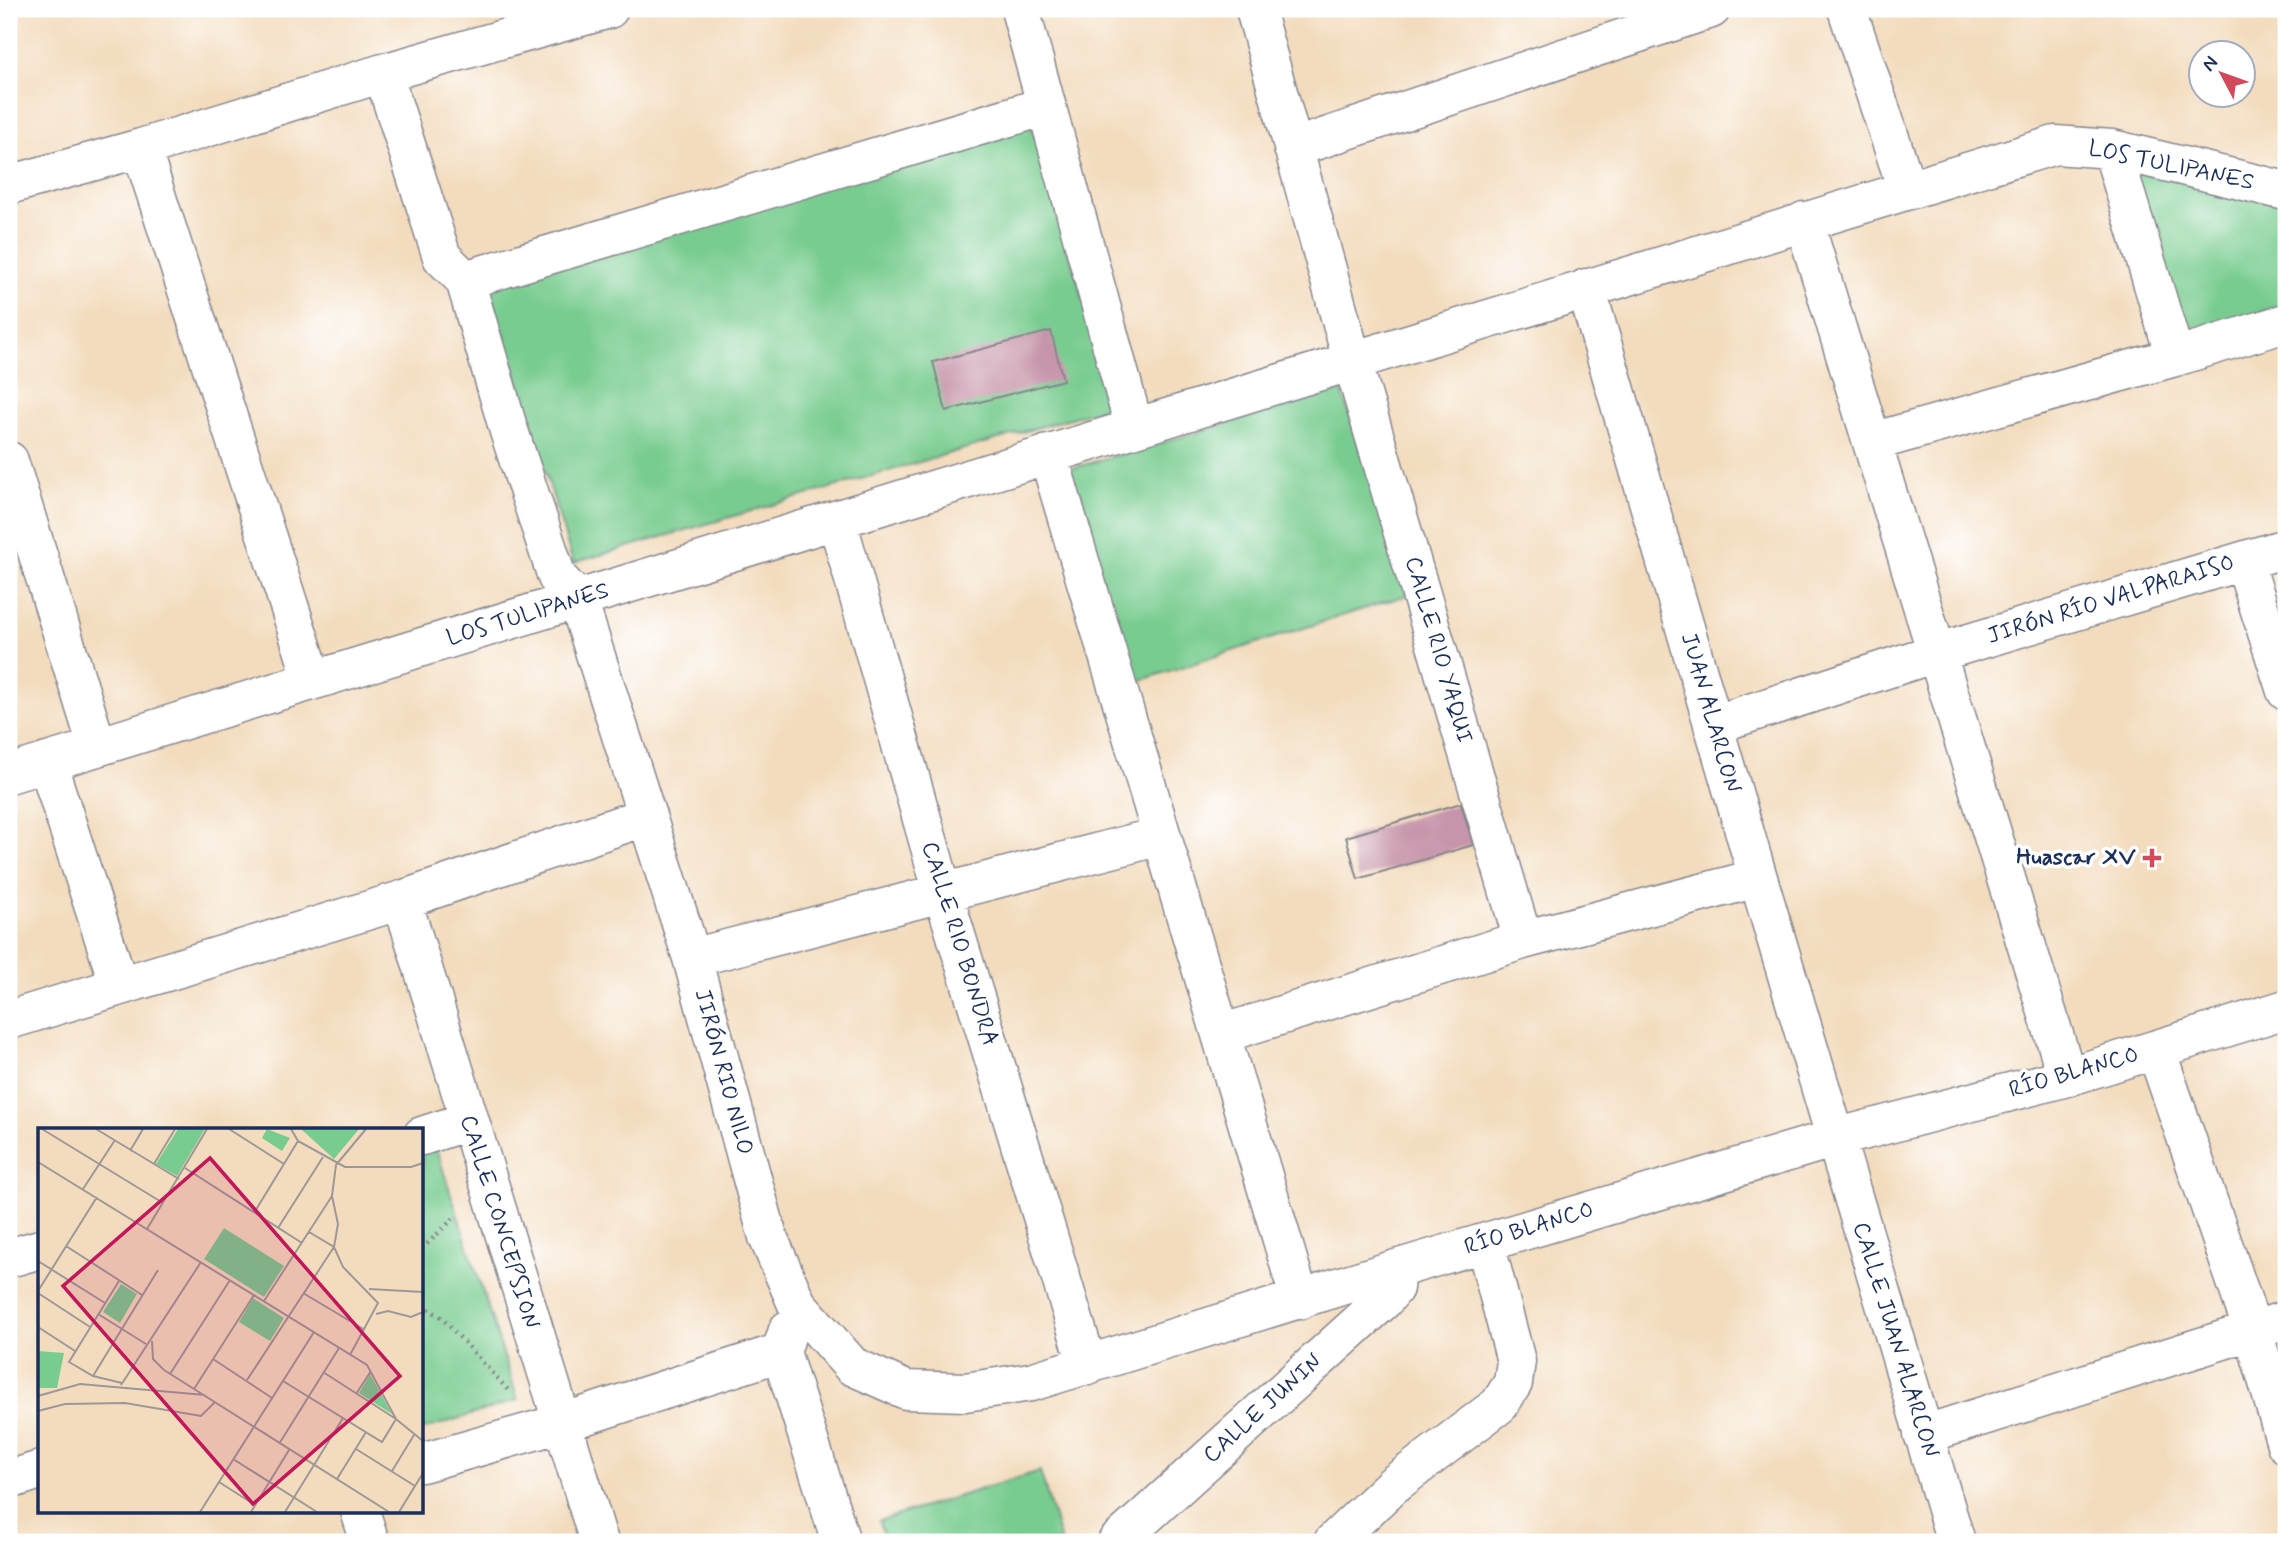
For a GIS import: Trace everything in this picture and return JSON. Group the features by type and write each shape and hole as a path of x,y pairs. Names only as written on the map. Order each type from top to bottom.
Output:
{"street":[{"path":"9,185 141,148 552,17 609,9"},
{"path":"1020,9 1135,428"},
{"name":"CALLE RIO YAQUI","path":"1255,9 1352,360 1523,940"},
{"path":"1293,148 1711,9"},
{"path":"1847,9 1907,189"},
{"path":"383,73 442,257 465,279 509,431 557,577 578,600"},
{"path":"465,279 1046,106"},
{"name":"LOS TULIPANES","path":"9,774 2055,145 2112,149 2286,191"},
{"path":"141,148 313,680"},
{"path":"2112,149 2175,357"},
{"path":"1804,221 2067,1077"},
{"name":"JUAN ALARCON","path":"1586,288 1835,1138"},
{"path":"1872,442 2286,323"},
{"path":"1048,454 1300,1300"},
{"path":"9,461 18,522 97,746"},
{"name":"CALLE RIO BONDRA","path":"837,520 943,893 1088,1366"},
{"name":"JIRÓN RÍO VALPARAISO","path":"1713,725 1936,653 2286,548"},
{"path":"2244,561 2286,691"},
{"name":"JIRÓN RIO NILO","path":"578,600 692,957 768,1237 797,1304"},
{"path":"47,762 119,985"},
{"path":"9,1020 402,900 647,816"},
{"path":"692,957 1161,836"},
{"path":"1221,1034 1523,940 1758,878"},
{"name":"CALLE CONCEPSION","path":"402,900 599,1542"},
{"name":"RÍO BLANCO","path":"797,1304 852,1366 906,1390 965,1392 1031,1382 1485,1242 1835,1138 2067,1077 2286,1009"},
{"path":"2156,1050 2269,1326 2286,1444"},
{"path":"424,1135 468,1121"},
{"name":"CALLE JUAN ALARCON","path":"1835,1138 1956,1542"},
{"path":"1333,1542 1393,1485 1499,1405 1513,1383 1516,1361 1485,1242"},
{"path":"9,1258 38,1250"},
{"name":"CALLE JUNIN","path":"1117,1542 1384,1300 1394,1288 1396,1269"},
{"path":"797,1304 781,1352 841,1542"},
{"path":"1923,1435 2269,1326"},
{"path":"424,1462 562,1423 781,1352"},
{"path":"9,1480 38,1471"},
{"path":"360,1512 370,1542"}],"path":[{"path":"2061,9 2082,9"},
{"path":"424,1247 456,1216"},
{"path":"424,1307 441,1317 516,1399"}],"green space":[{"path":"1030,122 1115,405 573,563 489,285"},
{"path":"2130,170 2286,204 2286,304 2178,337"},
{"path":"1342,391 1407,595 1132,683 1062,471"},
{"path":"435,1145 518,1400 424,1429 424,1149"},
{"path":"1040,1471 1061,1542 885,1542 879,1521"}],"building":[{"path":"1051,331 1063,380 946,411 933,362"},
{"path":"1461,803 1473,845 1358,879 1346,837"}],"place":[{"name":"Huascar XV","path":"2152,858"}]}
